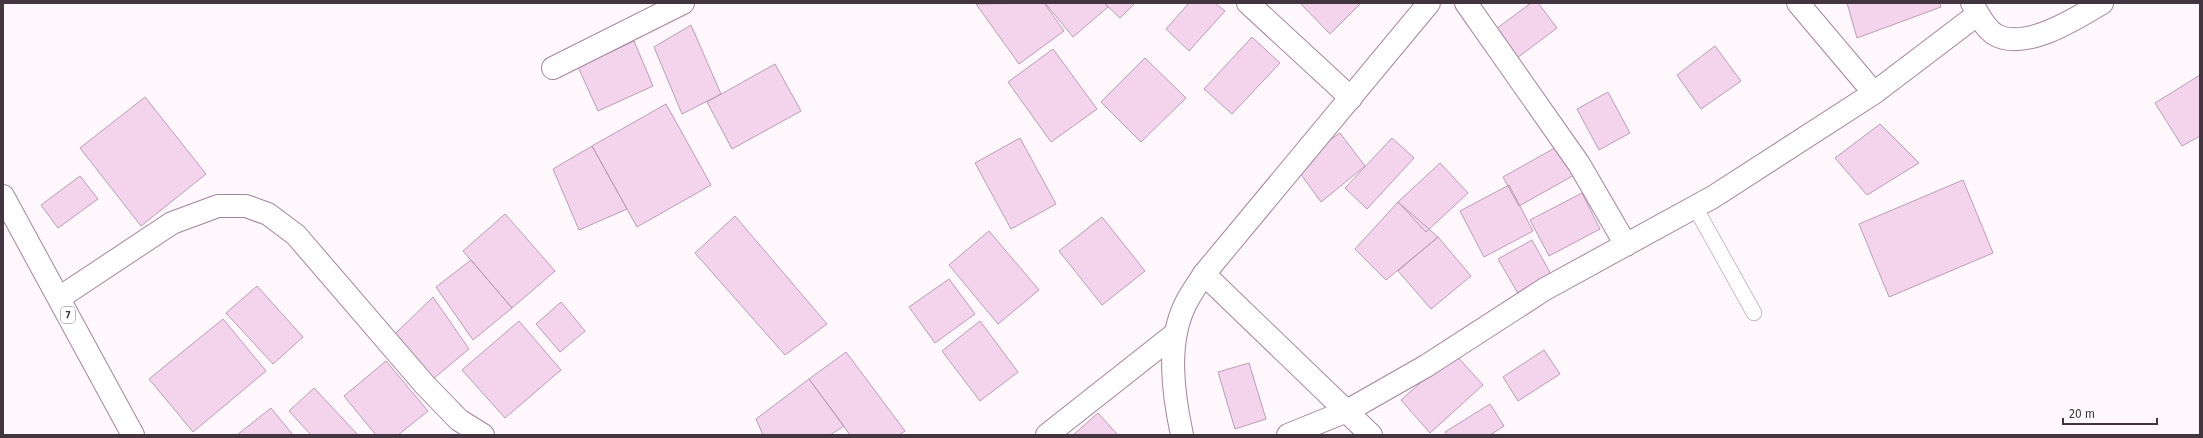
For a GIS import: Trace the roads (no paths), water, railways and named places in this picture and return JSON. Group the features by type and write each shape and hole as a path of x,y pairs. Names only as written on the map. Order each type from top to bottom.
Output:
{"main road":[{"path":"553,68 683,3"},
{"path":"1248,3 1351,98"},
{"path":"1182,435 1173,362 1175,334 1185,303 1204,274 1429,3"},
{"path":"1466,3 1579,164 1626,245"},
{"path":"1798,3 1874,93"},
{"path":"1288,435 1347,411 1426,366 1545,289 1713,197 1874,93 1975,8 1986,26 1996,35 2020,39 2054,30 2071,22 2102,3"},
{"name":"7","path":"3,196 134,435"},
{"path":"59,298 172,223 218,206 246,206 268,214 296,235 425,385 459,420 483,435"},
{"path":"1204,274 1371,435"},
{"path":"1047,435 1175,334"}],"lane":[{"path":"1695,207 1754,313"}]}
